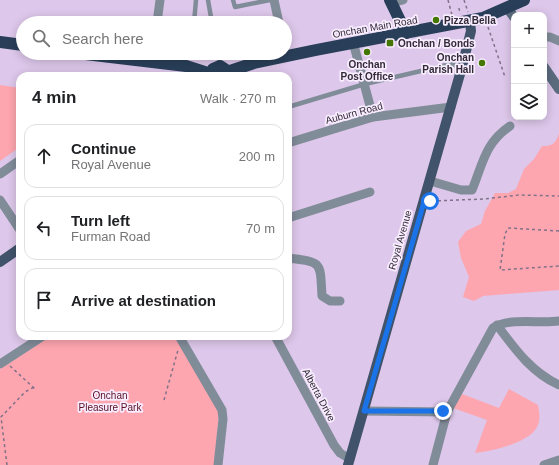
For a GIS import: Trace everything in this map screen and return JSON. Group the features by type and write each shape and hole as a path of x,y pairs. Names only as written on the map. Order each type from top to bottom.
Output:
{"highway":[{"path":"394,1 406,33"},
{"name":"Onchan Main Road","path":"292,53 406,33 515,6"},
{"path":"0,42 16,44"},
{"path":"160,60 186,66 223,68"},
{"name":"Onchan Main Road","path":"223,68 245,60"}],"main road":[{"name":"Royal Avenue","path":"349,462 462,67 471,31 469,17"},
{"path":"547,71 559,89"},
{"path":"0,262 16,251"}],"street":[{"path":"158,16 160,0"},
{"path":"274,0 277,16"},
{"path":"547,38 550,37 559,41"},
{"path":"353,42 373,117"},
{"name":"Auburn Road","path":"292,142 373,117 450,106"},
{"path":"430,181 461,190 472,190 490,145 498,134 510,126"},
{"path":"0,174 16,163"},
{"path":"292,217 370,192"},
{"path":"0,200 16,224"},
{"path":"292,258 307,260 320,268 322,272 322,296 330,301 340,301"},
{"path":"433,465 447,412 492,328 497,325 532,321 544,324 559,321"},
{"path":"497,325 510,344 530,366 545,379 559,385"},
{"path":"2,363 37,340"},
{"path":"182,340 222,410 223,419 218,465"},
{"name":"Alberta Drive","path":"277,340 334,445 349,462"},
{"path":"364,411 447,412"},
{"path":"544,465 559,460"}],"lane":[{"path":"195,16 196,0"},
{"path":"208,0 211,16"},
{"path":"233,0 235,7 270,0"},
{"path":"292,106 365,84 451,64 462,67"}],"path":[{"path":"448,0 451,12"},
{"path":"464,0 469,17"},
{"path":"459,8 460,14"},
{"path":"487,23 505,77"},
{"path":"424,202 484,199 519,195 559,196"},
{"path":"559,231 508,228 505,234 500,270 559,266"},
{"path":"164,400 181,340"},
{"path":"2,363 34,388 25,392 1,417 7,465"}],"green space":[{"path":"0,85 16,87 16,150 0,161"},
{"path":"559,134 559,290 483,296 474,301 463,297 469,277 461,258 458,242 466,231 481,224 485,211 495,193 508,193 516,189 524,169 534,159 542,146 549,146 553,144"},
{"name":"Onchan Pleasure Park","path":"45,340 177,340 219,412 214,465 0,465 0,369"},
{"path":"509,389 538,405 539,419 537,427 533,433 518,442 500,448 475,453 487,420 453,408 462,394 499,408"}],"place":[{"name":"Pizza Bella","path":"436,20"},
{"name":"Onchan / Bonds","path":"390,43"},
{"name":"Onchan Post Office","path":"367,52"},
{"name":"Onchan Parish Hall","path":"482,63"}],"route":[{"path":"430,201 424,202 364,411 443,411"}]}
